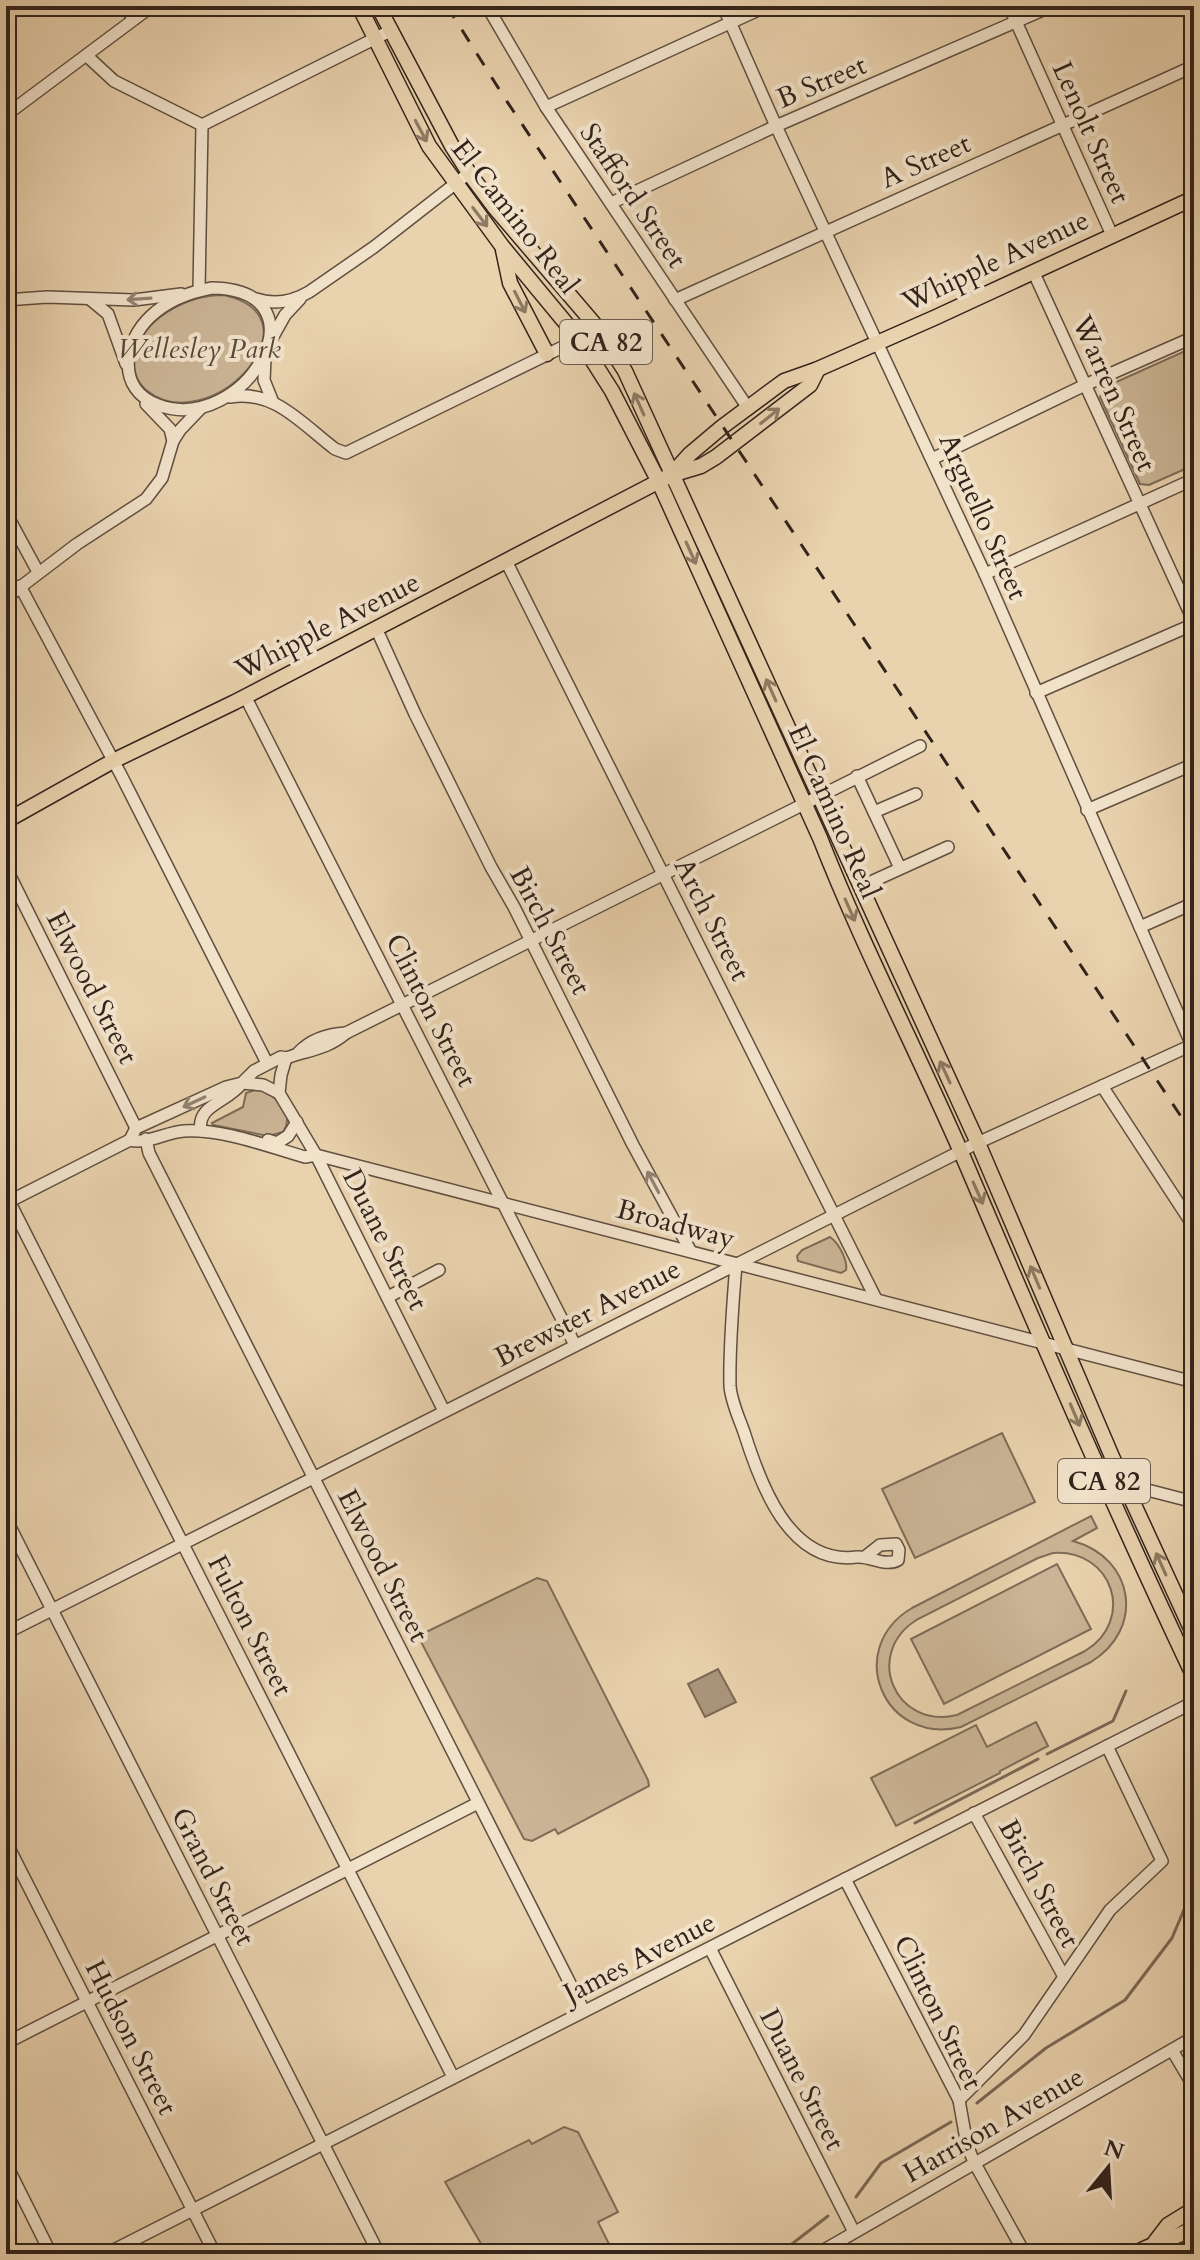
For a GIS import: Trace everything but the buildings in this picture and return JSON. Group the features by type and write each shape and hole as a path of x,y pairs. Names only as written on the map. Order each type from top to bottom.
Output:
{"main road":[{"name":"El Camino Real","path":"359,6 429,146 502,246 579,339 665,478 818,795 978,1143 1124,1484 1194,1635"},
{"name":"El Camino Real","path":"378,6 469,173 596,326 625,371 665,478 839,887 1194,1677"},
{"name":"Whipple Avenue","path":"665,478 690,454 784,381 818,369 1193,201"},
{"path":"502,246 510,283 547,354"},
{"name":"Whipple Avenue","path":"6,821 113,761 665,478 701,466 734,445 810,385 818,369"},
{"path":"1155,2242 1168,2225 1194,2209"},
{"path":"1134,2254 1155,2242 1177,2238 1194,2228"}],"street":[{"path":"124,6 134,19"},
{"path":"6,115 152,6"},
{"name":"Arguello Street","path":"723,6 985,574 1193,1046"},
{"path":"546,107 767,6"},
{"name":"Lenolt Street","path":"1009,6 1112,235"},
{"name":"B Street","path":"611,203 776,126 1052,6"},
{"name":"Stafford Street","path":"492,7 546,107 748,408"},
{"path":"202,125 390,31"},
{"path":"87,56 114,81 202,125"},
{"name":"A Street","path":"675,300 1194,66"},
{"path":"197,291 202,125"},
{"path":"6,300 47,297 148,299 224,288 279,303 298,298 374,247 469,173"},
{"name":"Warren Street","path":"1033,271 1194,623"},
{"path":"173,441 170,429 138,394 129,374 131,345 143,324 162,308 197,291"},
{"path":"6,598 38,572 146,499 162,478 173,441 186,422 206,405 252,376 285,315 309,292"},
{"path":"248,296 264,311 269,321 264,380 272,400"},
{"path":"83,298 97,303 108,314 136,390 155,404 180,409 206,405"},
{"path":"932,459 1085,385 1194,337"},
{"path":"219,399 244,395 272,400 335,449 346,453 579,339"},
{"path":"985,574 1194,479"},
{"path":"6,513 38,572"},
{"name":"Arch Street","path":"506,561 876,1299"},
{"path":"20,586 267,1063"},
{"path":"1036,693 1194,623"},
{"name":"Birch Street","path":"376,628 491,867 690,1250"},
{"name":"Clinton Street","path":"245,696 575,1345"},
{"path":"7,1200 130,1140 136,1128 226,1087 242,1083 263,1085 279,1093 281,1075 292,1056 307,1044 329,1034 346,1033 920,746"},
{"path":"1087,810 1194,764"},
{"path":"857,776 900,868"},
{"path":"874,812 916,794"},
{"path":"873,881 948,847"},
{"name":"Elwood Street","path":"6,868 136,1128"},
{"path":"1140,927 1194,903"},
{"name":"Brewster Avenue","path":"6,1633 978,1143 1193,1046"},
{"path":"201,1131 200,1118 204,1111 232,1095 254,1071 281,1057 292,1056"},
{"path":"1102,1086 1194,1227"},
{"name":"Duane Street","path":"279,1093 316,1155 444,1411"},
{"path":"146,1139 153,1128 166,1122 170,1113"},
{"path":"241,1139 248,1135 277,1143 288,1136 297,1122"},
{"name":"Broadway","path":"130,1140 136,1142 171,1132 201,1131 305,1157 316,1155 1194,1382"},
{"name":"Elwood Street","path":"146,1139 149,1153 584,2011"},
{"name":"Fulton Street","path":"7,1200 453,2077"},
{"path":"736,1264 730,1385 758,1471 779,1515 800,1538 812,1547 833,1555 849,1559 866,1556"},
{"path":"388,1297 439,1270"},
{"path":"1124,1484 1194,1502"},
{"name":"Grand Street","path":"6,1519 379,2254"},
{"name":"James Avenue","path":"106,2254 1194,1702"},
{"path":"959,2100 1024,2035 1110,1910 1162,1861 1107,1746"},
{"path":"6,2043 478,1803"},
{"name":"Birch Street","path":"974,1813 1063,1975"},
{"name":"Hudson Street","path":"6,1842 215,2254"},
{"name":"Clinton Street","path":"845,1879 959,2100 967,2145 974,2162 1025,2254"},
{"name":"Duane Street","path":"710,1948 854,2232"},
{"name":"Harrison Avenue","path":"817,2254 1194,2037"},
{"path":"1172,2050 1194,2087"},
{"path":"6,2164 51,2254"}],"green space":[{"name":"Wellesley Park","path":"224,295 252,308 263,327 260,349 246,371 225,389 199,400 172,402 146,390 136,375 134,357 146,331 168,311 182,304"},
{"path":"1194,347 1194,465 1149,485 1140,484 1100,397 1105,387"},
{"path":"258,1089 282,1105 287,1118 283,1132 268,1136 213,1125 243,1107 246,1093"},
{"path":"830,1237 842,1252 846,1270 841,1273 798,1261 797,1256 802,1250"},
{"path":"1002,1433 1035,1502 915,1558 882,1489"},
{"path":"1091,1516 1097,1528 1073,1541 1094,1550 1110,1562 1126,1596 1120,1632 1108,1648 1091,1662 961,1727 934,1729 911,1722 893,1709 882,1690 877,1669 880,1647 891,1626 912,1608","holes":["1053,1553 1074,1555 1090,1562 1103,1574 1111,1589 1113,1605 1110,1622 1101,1638 1085,1651 957,1715 935,1717 917,1711 903,1700 893,1685 889,1668 892,1650 901,1634 918,1619 1038,1558"]},
{"path":"1057,1564 1091,1629 944,1704 911,1639"},
{"path":"537,1578 547,1581 649,1786 558,1834 555,1829 532,1841 524,1839 418,1636"},
{"path":"1036,1722 1048,1746 896,1826 871,1778 976,1725 987,1747"},
{"path":"564,2127 578,2132 618,2212 598,2222 614,2254 487,2254 445,2182 529,2140 532,2144"}],"shaded area":[{"path":"718,1669 736,1702 705,1717 688,1684"}],"waterway":[{"path":"1047,1754 1113,1721 1126,1691"},
{"path":"915,1823 1038,1759"},
{"path":"977,2103 1046,2048 1125,2000 1172,1938 1194,1886"},
{"path":"856,2197 881,2163 951,2122"},
{"path":"779,2254 828,2216"}],"railway":[{"path":"447,6 504,97 1194,1136"}]}
